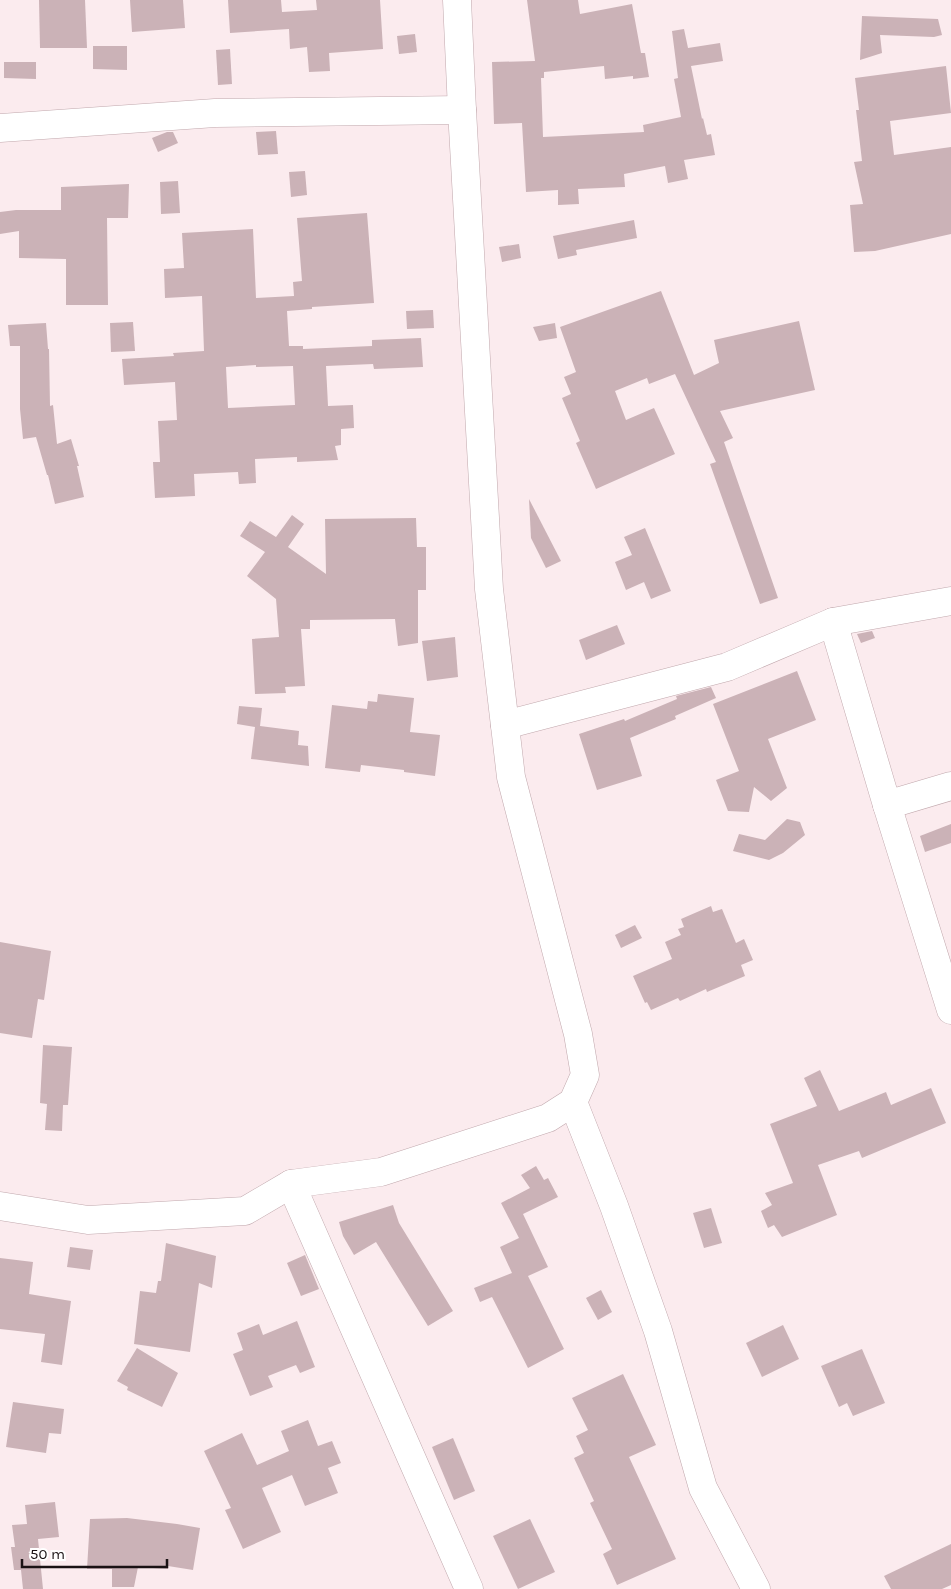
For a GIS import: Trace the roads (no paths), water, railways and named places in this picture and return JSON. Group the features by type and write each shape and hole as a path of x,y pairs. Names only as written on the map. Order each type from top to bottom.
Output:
{"street":[{"path":"0,1206 88,1220 245,1211 291,1184 380,1172 548,1118 573,1102 585,1075 578,1034 511,777 489,589 457,0"},
{"path":"0,128 215,113 462,110"},
{"path":"505,725 727,667 833,622 951,601"},
{"path":"833,622 887,805 951,1010"},
{"path":"887,805 951,786"},
{"path":"573,1102 614,1206 658,1331 703,1488 756,1589"},
{"path":"291,1184 469,1589"}]}
